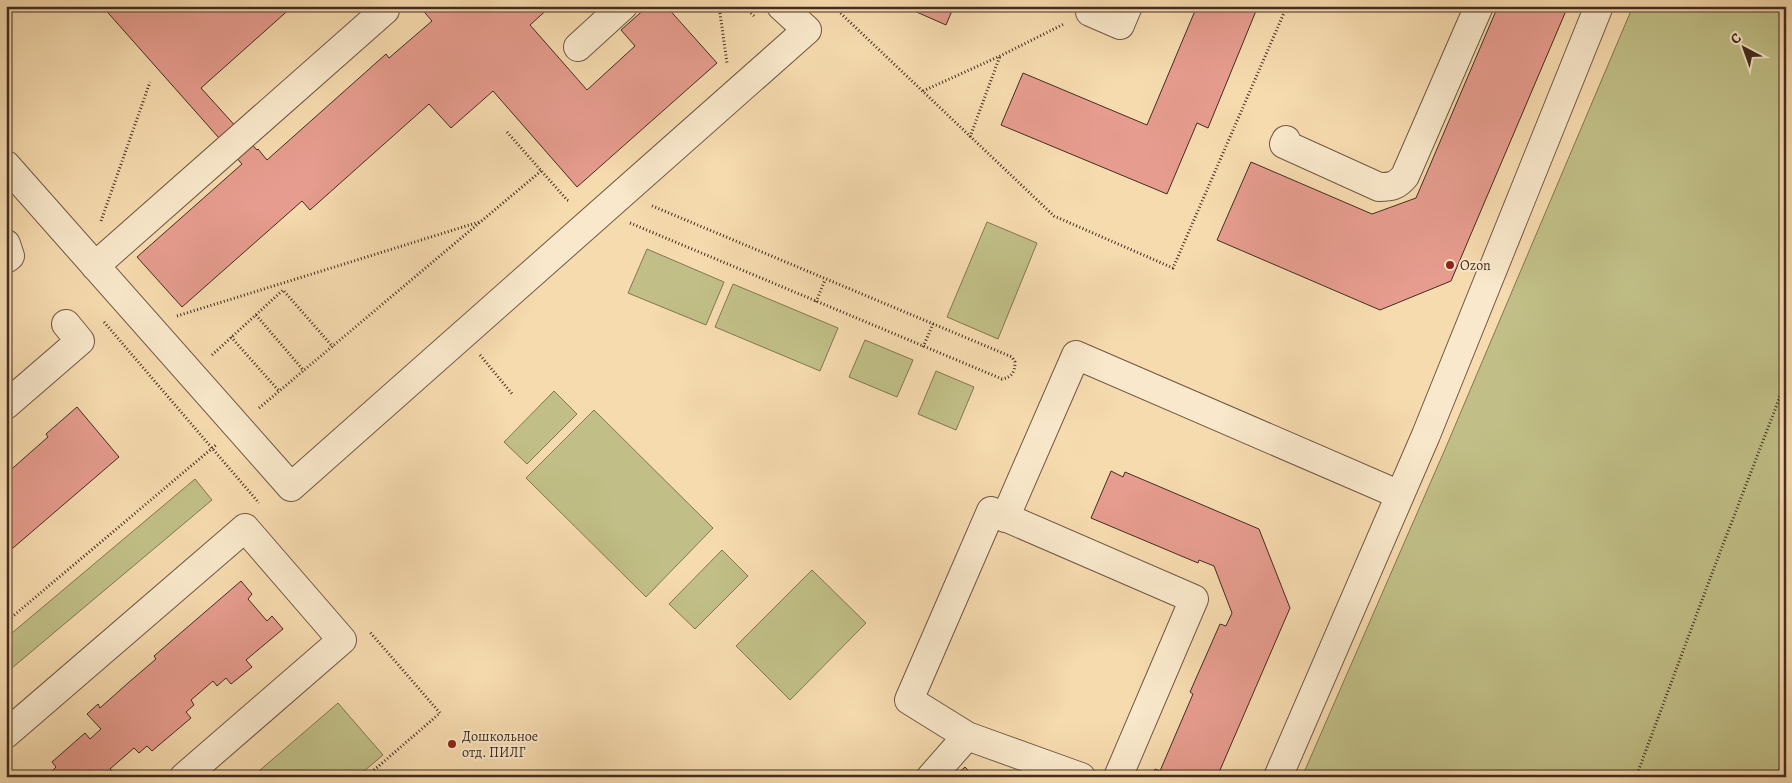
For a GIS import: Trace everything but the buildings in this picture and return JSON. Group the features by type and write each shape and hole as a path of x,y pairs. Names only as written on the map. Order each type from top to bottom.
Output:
{"street":[{"path":"578,47 623,6"},
{"path":"6,165 291,487 807,30 781,6"},
{"path":"1091,9 1120,25 1128,6"},
{"path":"1286,140 1284,144 1379,187 1390,187 1399,183 1405,176 1479,6"},
{"path":"1278,777 1426,435 1599,6"},
{"path":"91,261 385,10"},
{"path":"6,244 10,256 6,259"},
{"path":"6,404 80,341 66,324"},
{"path":"1005,518 1076,355 1400,495"},
{"path":"1081,777 967,736 909,700 991,511 1194,599 1118,777"},
{"path":"6,734 245,528 342,640 184,777"},
{"path":"931,777 967,736"}],"path":[{"path":"719,6 732,96"},
{"path":"833,6 1054,216 1173,268 1287,6"},
{"path":"923,91 1000,56 1091,9"},
{"path":"970,137 1000,56"},
{"path":"91,261 150,82"},
{"path":"507,132 567,200 603,211 1002,380 1013,374 1015,362 1012,357 825,280 622,193"},
{"path":"6,622 541,171"},
{"path":"148,325 480,222"},
{"path":"816,302 825,280"},
{"path":"192,375 231,336 283,290 333,347"},
{"path":"256,315 304,370"},
{"path":"923,347 933,324"},
{"path":"463,334 513,395"},
{"path":"231,336 279,391"},
{"path":"1636,777 1786,381"}],"shaded area":[{"path":"1633,6 1786,6 1786,777 1302,777 1446,447"},
{"path":"987,222 1037,243 998,339 947,317"},
{"path":"647,249 724,282 706,325 628,293"},
{"path":"733,284 838,328 820,371 715,327"},
{"path":"865,340 913,360 897,397 849,377"},
{"path":"936,371 974,387 956,430 918,414"},
{"path":"554,391 577,414 527,464 504,442"},
{"path":"594,410 713,528 646,597 526,478"},
{"path":"195,479 212,500 6,673 6,638"},
{"path":"722,550 748,576 695,629 669,604"},
{"path":"812,570 866,623 790,700 736,646"},
{"path":"338,703 383,755 357,777 252,777"}],"place":[{"name":"Ozon","path":"1450,265"},
{"name":"Дошкольное отд. ПИЛГ","path":"452,744"}]}
